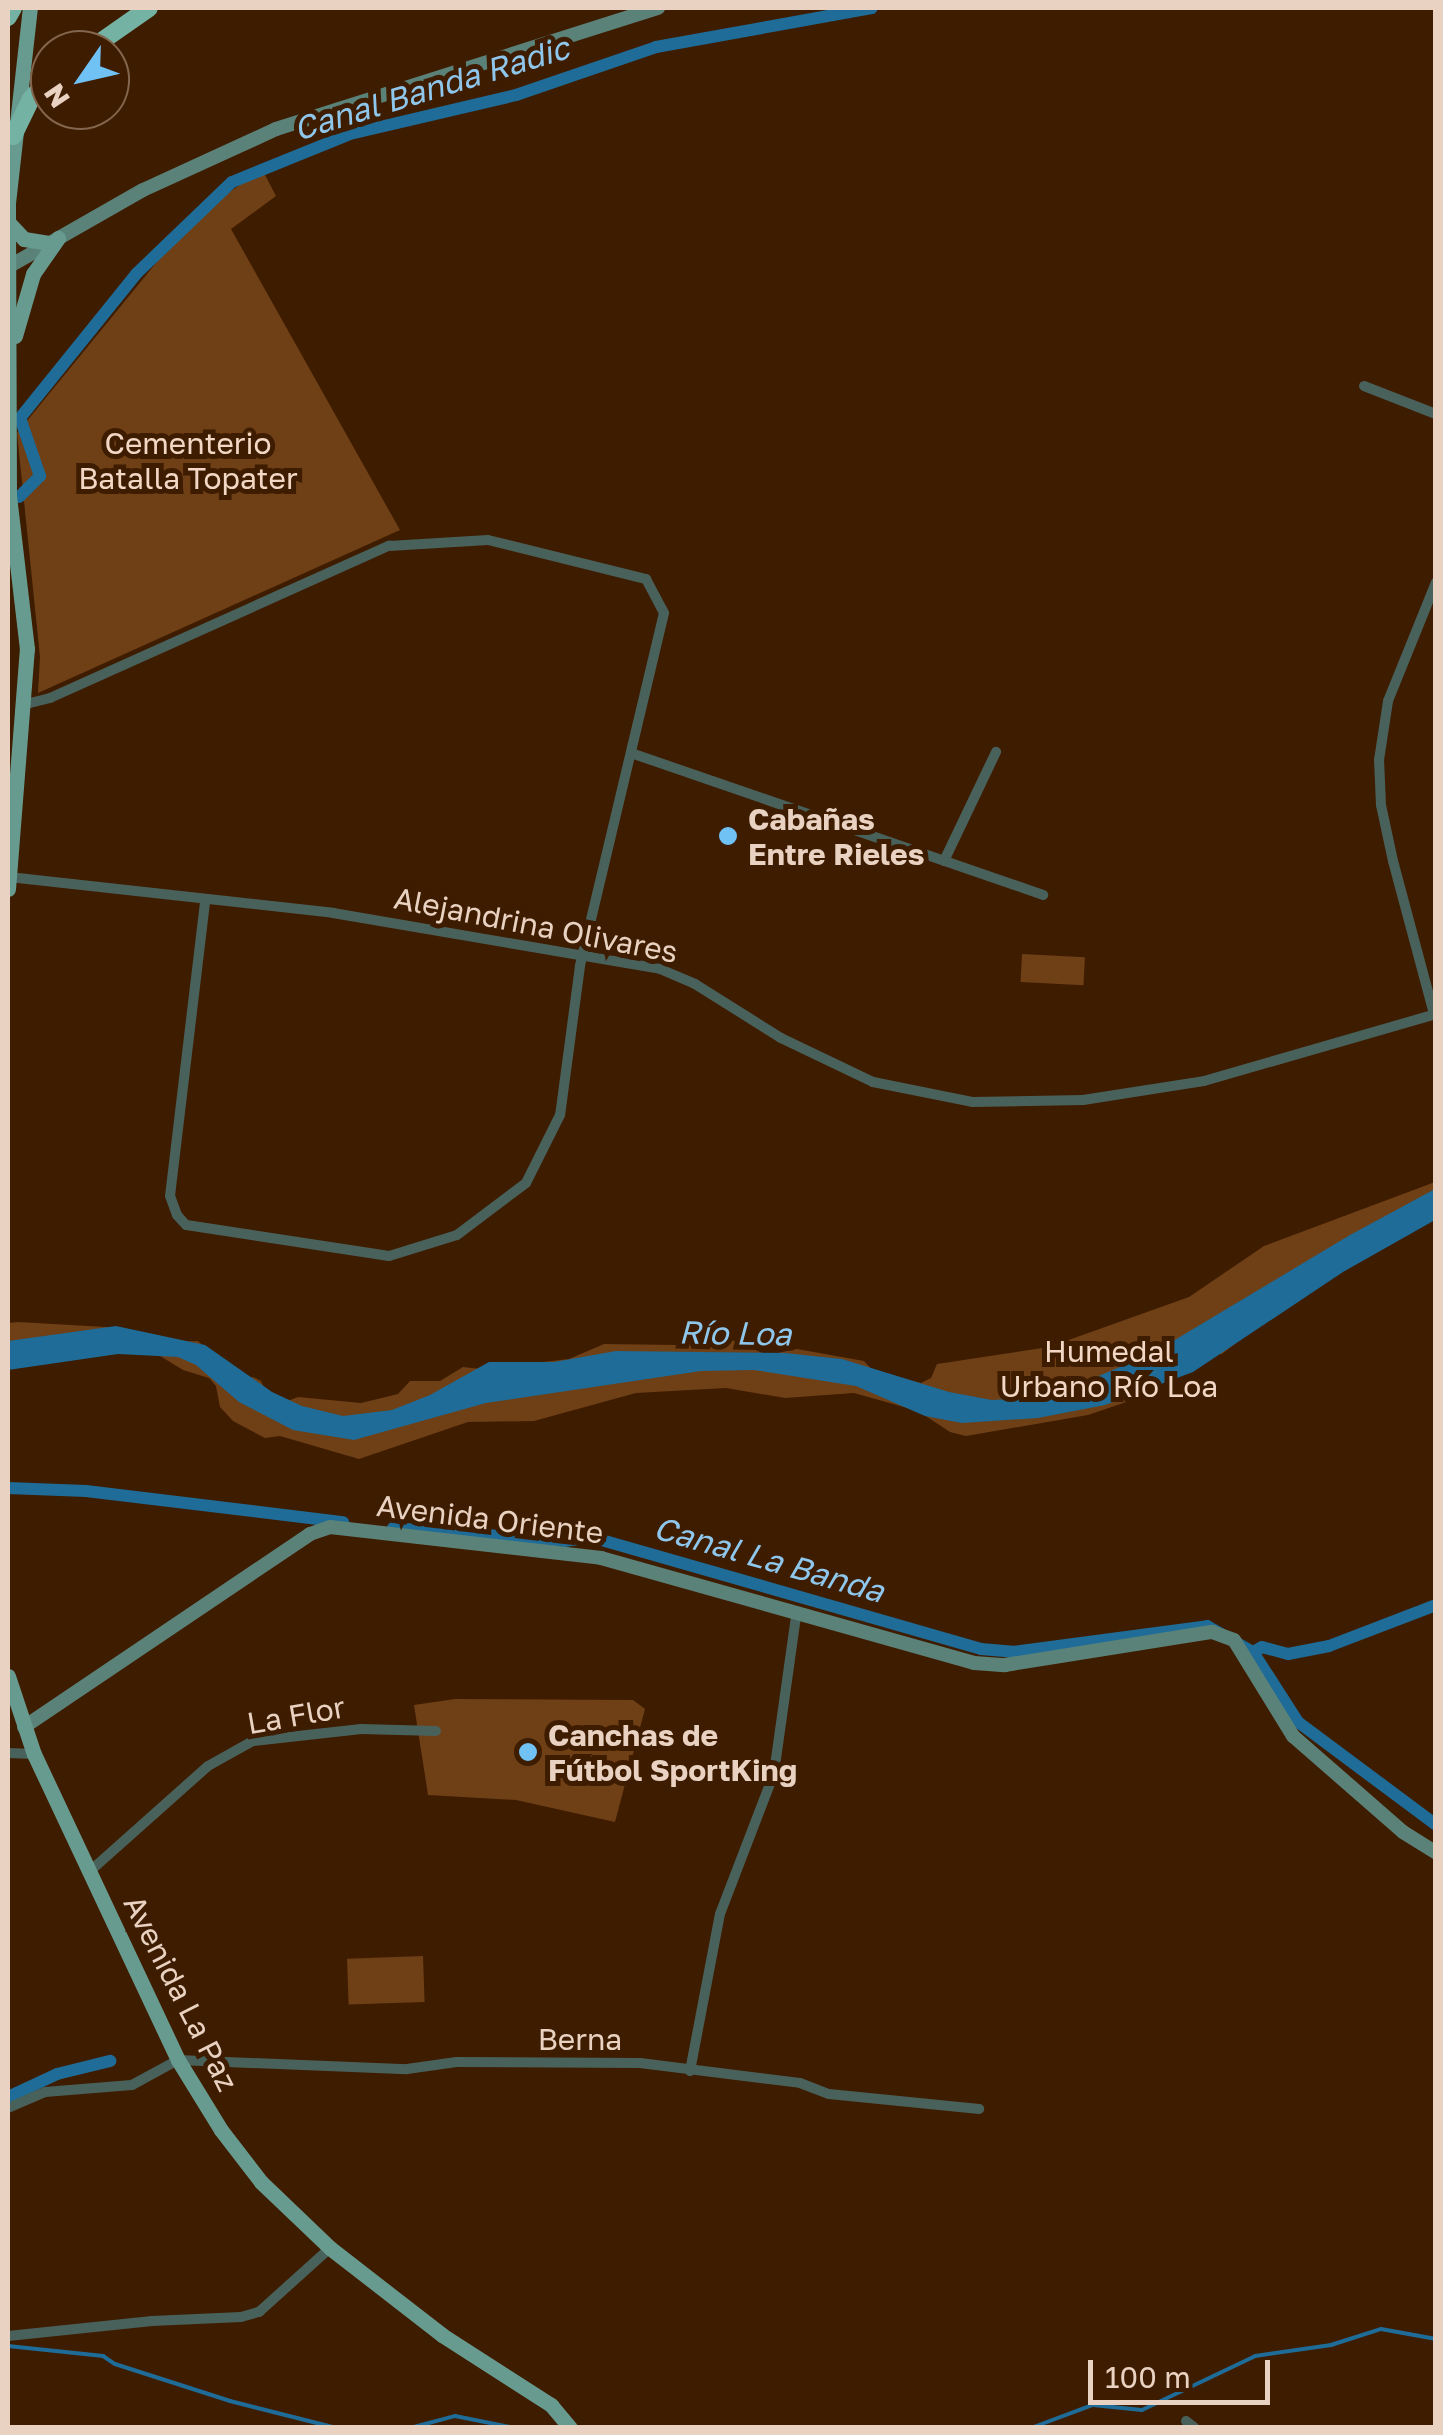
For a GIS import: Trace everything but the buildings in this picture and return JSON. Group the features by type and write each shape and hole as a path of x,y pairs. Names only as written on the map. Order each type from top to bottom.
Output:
{"highway":[{"path":"8,16 13,8"},
{"path":"118,30 149,8"},
{"path":"10,128 30,101"}],"main road":[{"path":"8,883 27,649 9,495 10,128 21,8"},
{"path":"10,128 30,8"},
{"path":"8,364 30,281 54,241 24,239 9,223"},
{"name":"Avenida La Paz","path":"8,1676 34,1754 178,2060 220,2130 260,2182 330,2248 442,2335 550,2405 570,2428"}],"street":[{"path":"9,266 144,190 276,130 658,8"},
{"path":"1364,386 1436,414"},
{"path":"22,706 50,698 389,546 488,540 646,579 664,613 583,954 560,1115 526,1183 457,1235 389,1256 186,1225 172,1207 205,902"},
{"path":"1435,1014 1393,861 1381,805 1379,760 1388,701 1436,582"},
{"path":"944,861 996,752"},
{"path":"631,753 1044,896"},
{"name":"Alejandrina Olivares","path":"8,883 333,913 660,970 695,984 781,1038 873,1082 972,1102 1083,1100 1204,1080 1435,1014"},
{"name":"Avenida Oriente","path":"24,1726 310,1534 330,1527 601,1558 974,1663 1005,1665 1212,1632 1234,1640 1293,1736 1373,1808 1436,1853"},
{"path":"690,2071 720,1914 774,1773 796,1616"},
{"name":"La Flor","path":"90,1872 208,1766 254,1741 361,1729 436,1731"},
{"path":"8,1753 34,1754"},
{"path":"8,2108 45,2092 132,2085 178,2060"},
{"name":"Berna","path":"178,2060 407,2069 458,2062 640,2063 800,2083 844,2096 979,2109"},
{"path":"8,2336 152,2320 242,2317 258,2312 330,2248"}],"green space":[{"name":"Cementerio Batalla Topater","path":"262,169 276,196 231,229 400,530 38,693 40,657 17,433 192,219"},
{"path":"1022,954 1085,957 1083,985 1021,982"},
{"name":"Humedal Urbano Río Loa","path":"1435,1182 1435,1210 1370,1237 1222,1354 1209,1355 1152,1383 1147,1395 1088,1415 966,1436 950,1432 918,1411 854,1393 785,1398 726,1388 636,1393 534,1421 468,1422 359,1459 280,1436 265,1438 233,1421 220,1407 216,1386 209,1378 183,1370 134,1340 8,1364 8,1323 18,1322 123,1328 170,1342 198,1341 242,1380 253,1377 261,1381 267,1394 285,1402 298,1397 361,1403 398,1394 410,1381 440,1381 463,1367 481,1369 569,1359 604,1344 680,1345 711,1338 735,1341 767,1355 797,1349 864,1361 874,1372 921,1383 931,1378 937,1364 1049,1347 1189,1297 1264,1246"},
{"name":"Canchas de Fútbol SportKing","path":"455,1699 633,1700 645,1709 615,1822 516,1800 428,1795 414,1705"},
{"path":"423,1956 425,2002 349,2005 347,1959"}],"water":[{"path":"1435,1189 1435,1220 1343,1272 1193,1372 1105,1405 1038,1418 962,1423 925,1416 856,1386 754,1370 701,1371 486,1403 354,1440 293,1430 239,1402 196,1365 178,1357 118,1354 8,1370 8,1341 116,1326 205,1345 272,1392 302,1406 343,1416 392,1410 430,1395 489,1362 554,1362 616,1351 785,1353 842,1359 949,1392 992,1400 1027,1398 1075,1386 1153,1353"}],"waterway":[{"name":"Canal Banda Radic","path":"19,497 40,476 20,418 136,274 232,182 350,134 516,95 656,47 872,8"},
{"name":"Canal La Banda","path":"8,1488 86,1491 343,1522"},
{"name":"Canal La Banda","path":"393,1528 564,1541 591,1537 981,1649 1013,1652 1207,1626 1253,1652 1298,1722 1436,1825"},
{"path":"1253,1652 1262,1647 1288,1654 1329,1646 1436,1605"},
{"path":"8,2097 57,2074 110,2061"},
{"path":"1031,2428 1093,2405 1142,2410 1255,2356 1331,2345 1381,2329 1436,2339"},
{"path":"8,2346 103,2356 115,2364 230,2401 337,2428"},
{"path":"410,2428 455,2416 515,2428"}],"place":[{"name":"Cabañas Entre Rieles","path":"728,836"},
{"name":"Canchas de Fútbol SportKing","path":"528,1752"}],"water label":[{"name":"Río Loa","path":"735,1333"}]}
